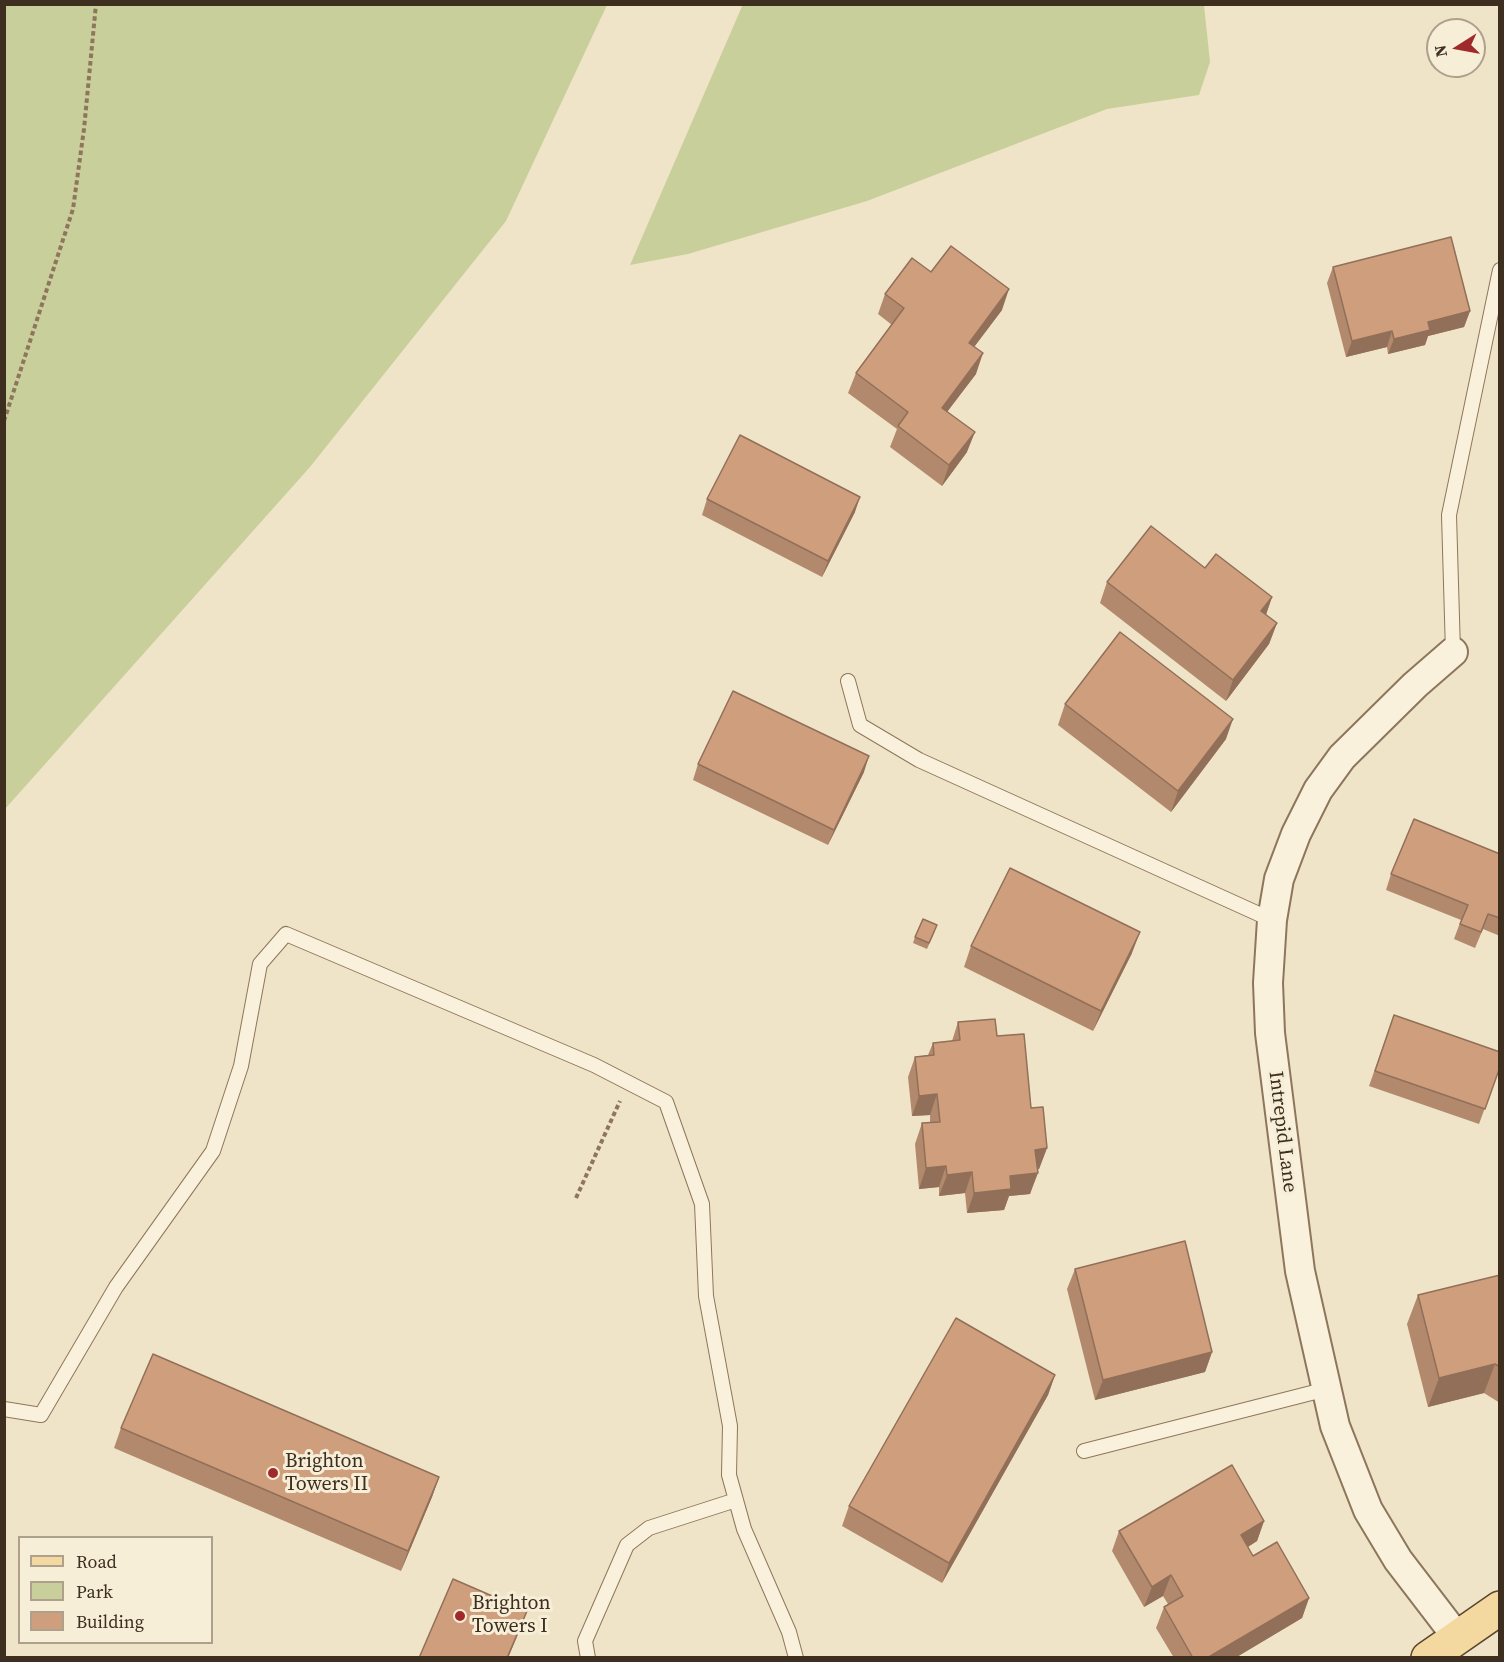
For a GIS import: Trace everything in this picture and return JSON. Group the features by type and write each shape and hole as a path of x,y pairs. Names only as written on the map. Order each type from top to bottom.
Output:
{"main road":[{"path":"1428,1658 1500,1608"}],"street":[{"name":"Intrepid Lane","path":"1453,652 1342,757 1318,790 1296,834 1279,879 1272,920 1268,983 1270,1033 1300,1271 1335,1426 1368,1510 1398,1560 1457,1637"}],"lane":[{"path":"1453,652 1449,515 1500,270"},
{"path":"848,681 860,725 919,760 1272,920"},
{"path":"4,1409 41,1414 116,1287 213,1151 242,1066 260,964 286,934 594,1065 666,1101 702,1204 706,1296 730,1426 729,1475 744,1529 789,1632 796,1658"},
{"path":"1084,1451 1327,1389"},
{"path":"588,1658 585,1641 627,1545 649,1528 736,1500"}],"path":[{"path":"4,421 73,209 84,129 96,4"},
{"path":"576,1198 620,1101 616,1094"}],"green space":[{"path":"5,4 607,5 506,221 310,467 5,809"},
{"path":"743,4 1204,5 1210,62 1199,95 1107,109 867,201 688,254 630,265"}],"building":[{"path":"1451,237 1470,311 1428,322 1430,330 1394,339 1392,331 1352,341 1333,267"},
{"path":"951,246 1009,289 969,343 983,353 942,408 975,432 949,465 898,426 908,412 856,373 904,308 885,294 912,258 931,272"},
{"path":"740,435 860,497 828,561 707,499"},
{"path":"1151,526 1205,568 1216,554 1272,597 1261,611 1277,623 1233,680 1107,582"},
{"path":"1120,632 1233,719 1178,791 1065,704"},
{"path":"733,691 869,756 834,830 698,764"},
{"path":"1414,819 1500,854 1500,918 1488,914 1481,932 1460,924 1468,905 1391,874"},
{"path":"1010,868 1140,932 1101,1011 971,946"},
{"path":"923,919 937,925 929,943 915,937"},
{"path":"1394,1015 1500,1052 1500,1067 1485,1109 1375,1071"},
{"path":"995,1019 997,1036 1024,1034 1031,1108 1043,1107 1047,1148 1035,1150 1038,1173 1010,1176 1011,1189 974,1193 972,1172 947,1175 946,1166 926,1168 922,1123 940,1122 937,1094 919,1096 915,1057 934,1055 933,1043 960,1040 958,1022"},
{"path":"1185,1241 1212,1352 1103,1380 1075,1269"},
{"path":"1500,1275 1500,1367 1495,1364 1439,1378 1418,1295"},
{"path":"956,1318 1055,1375 949,1563 849,1506"},
{"name":"Brighton Towers II","path":"153,1354 439,1477 408,1551 121,1428"},
{"path":"1232,1465 1264,1521 1241,1535 1253,1556 1277,1542 1309,1598 1207,1658 1193,1658 1164,1607 1183,1596 1171,1575 1152,1587 1119,1531"},
{"name":"Brighton Towers I","path":"453,1579 527,1611 507,1658 419,1658"}],"place":[{"name":"Brighton Towers II","path":"273,1473"},
{"name":"Brighton Towers I","path":"460,1616"}]}
